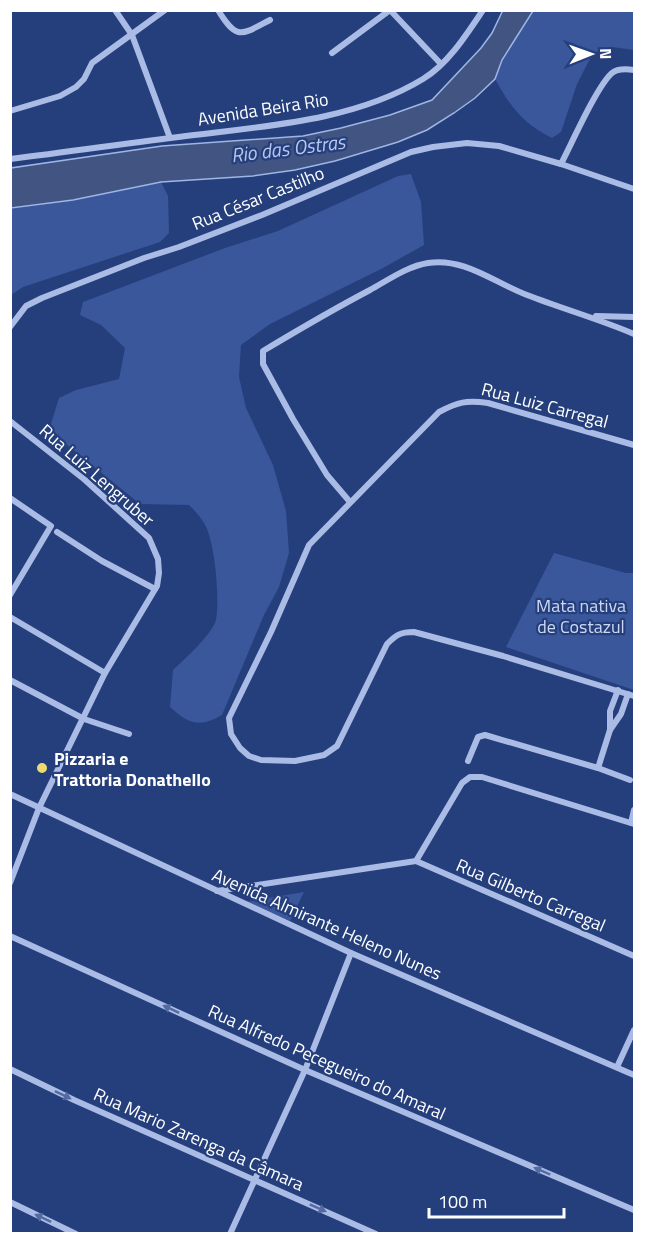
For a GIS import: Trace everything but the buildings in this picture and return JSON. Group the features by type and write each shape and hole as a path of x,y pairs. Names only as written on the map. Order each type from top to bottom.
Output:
{"street":[{"path":"115,10 132,35 170,138"},
{"path":"10,111 60,96 76,87 84,79 92,63 165,10"},
{"path":"218,10 234,32 240,33 270,20"},
{"path":"332,52 390,10 441,64"},
{"name":"Avenida Beira Rio","path":"10,159 255,128 350,111 386,99 424,78 441,64 483,10"},
{"path":"561,164 602,86 613,72 620,69 634,70"},
{"name":"Rua César Castilho","path":"10,327 26,306 42,298 262,215 411,152 433,147 467,143 499,146 634,189"},
{"path":"350,502 327,475 263,364 264,351 304,326 405,271 428,263 453,263 523,294 590,316 634,334"},
{"path":"590,316 634,317"},
{"name":"Rua Luiz Carregal","path":"618,690 503,656 414,632 404,632 396,634 387,645 337,746 324,755 295,761 261,760 249,756 240,748 231,734 230,718 309,545 439,412 458,402 488,403 634,445"},
{"name":"Rua Luiz Lengruber","path":"10,421 85,480 148,538 158,559 159,573 155,590 105,673 39,808 10,883"},
{"path":"10,498 51,526 10,595"},
{"path":"57,532 102,561 155,590"},
{"path":"10,616 105,673"},
{"path":"10,680 84,719 129,734"},
{"path":"598,768 610,730 631,695 618,690 610,711 610,730"},
{"path":"468,761 478,737 482,735 598,768 630,780"},
{"path":"216,891 416,861 462,783 470,777 482,777 633,823 634,810"},
{"name":"Avenida Almirante Heleno Nunes","path":"10,794 351,953 634,1075"},
{"name":"Rua Gilberto Carregal","path":"416,861 634,956"},
{"name":"Rua Alfredo Pecegueiro do Amaral","path":"10,936 305,1070 634,1210"},
{"path":"230,1233 256,1181 305,1070 351,953"},
{"path":"617,1067 634,1030"},
{"name":"Rua Mario Zarenga da Câmara","path":"10,1069 74,1100 376,1233"},
{"path":"10,1202 76,1233"}],"green space":[{"path":"533,11 634,11 634,50 612,47 593,53 577,84 561,132 552,138 533,127 518,113 495,79 502,60"},
{"path":"411,174 421,202 424,245 270,324 241,345 239,377 246,408 273,465 286,511 289,553 279,587 264,615 222,715 207,722 189,720 170,707 173,670 204,639 216,620 217,585 214,556 208,531 189,505 140,504 67,445 50,427 59,398 76,390 119,379 125,348 101,325 80,315 83,302 225,248 278,231 398,176"},
{"path":"161,182 168,196 169,233 160,242 23,287 11,295 11,208 73,200"},
{"name":"Mata nativa de Costazul","path":"554,553 626,573 634,573 634,690 506,647"},
{"path":"304,892 290,921 245,902"}],"water":[{"name":"Rio das Ostras","path":"503,10 533,11 502,60 495,79 475,98 454,113 427,130 398,142 335,161 295,170 253,176 161,182 73,200 11,208 11,168 162,146 303,136 390,115 432,100 481,48 492,33"}],"place":[{"name":"Pizzaria e Trattoria Donathello","path":"42,768"}]}
